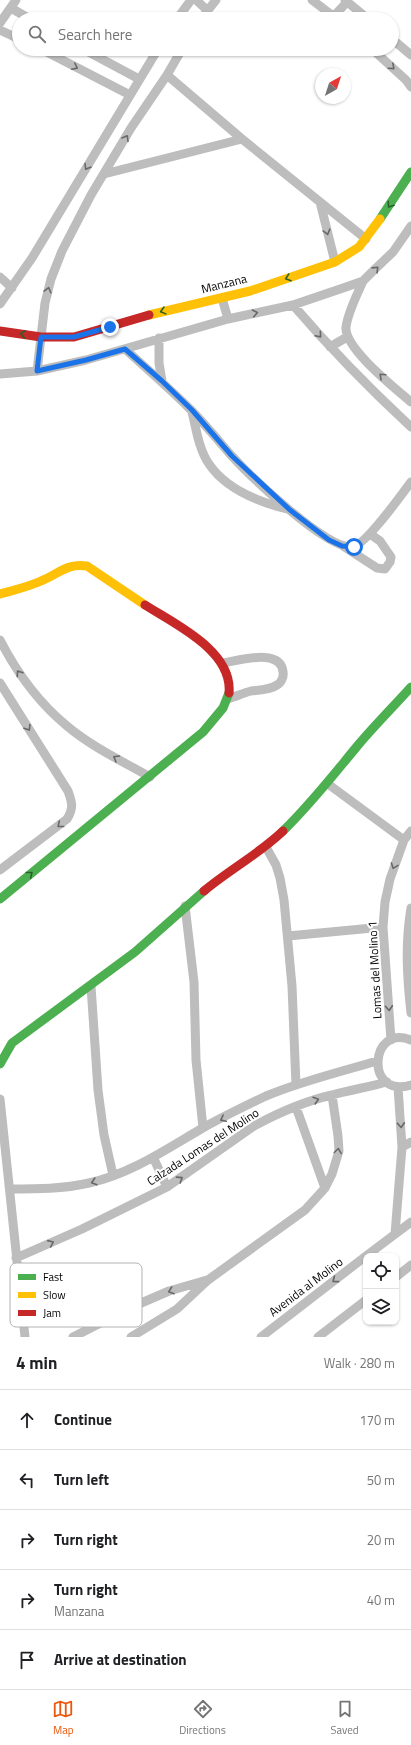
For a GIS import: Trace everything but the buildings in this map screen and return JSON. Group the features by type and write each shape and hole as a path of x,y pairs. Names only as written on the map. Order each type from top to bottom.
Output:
{"street":[{"path":"182,12 191,0"},
{"path":"196,0 207,10 216,0"},
{"path":"312,0 328,12"},
{"path":"340,12 346,1 359,12"},
{"path":"0,23 13,4 22,12"},
{"path":"0,30 12,36"},
{"path":"399,45 411,55"},
{"path":"55,56 130,95"},
{"path":"96,56 139,79"},
{"path":"0,304 32,258 154,56"},
{"path":"37,371 45,303 51,279 65,244 91,195 178,56"},
{"path":"380,56 406,80 411,87"},
{"path":"167,75 242,139 366,240"},
{"path":"104,174 242,139"},
{"path":"102,142 118,151"},
{"name":"Manzana","path":"0,331 41,337 74,337 163,311 250,291 335,262 359,247 366,240 409,182 411,172"},
{"path":"320,202 335,262"},
{"path":"411,226 393,252 363,281 349,316 346,328 347,338 361,356 411,402"},
{"path":"0,277 12,288"},
{"path":"0,374 37,371 86,360 228,319 293,305 363,281"},
{"path":"222,298 228,319"},
{"path":"293,305 364,383 411,427"},
{"path":"159,338 159,363 162,381"},
{"path":"330,347 347,338"},
{"path":"125,349 162,381 192,410 232,456 290,510 329,540 342,546 377,568 385,569 390,562 391,557 380,542 370,534"},
{"path":"192,410 208,464 221,477 241,491 264,503 290,510"},
{"path":"342,546 354,547 370,534 411,482"},
{"path":"0,594 47,579 66,566 76,564 87,566 202,642 215,653 222,663 227,680 227,699 210,724 150,777 0,899"},
{"path":"0,640 25,681 42,702 67,726 92,744 150,777"},
{"path":"222,663 265,656 275,658 282,666 283,671 280,683 276,687 250,692 227,699"},
{"path":"0,683 68,791 73,803 72,811 67,819 0,870"},
{"path":"0,1064 12,1043 135,952 223,875 266,847 302,813 328,784 360,743 411,687"},
{"path":"328,784 404,840"},
{"name":"Lomas del Molino 1","path":"391,1040 383,927 384,902 390,879 404,840 411,831"},
{"path":"266,847 276,865 280,878 288,936 292,986 296,1085"},
{"path":"186,906 194,982 196,1060 203,1128"},
{"path":"411,908 407,933 406,971 411,1013"},
{"path":"288,936 383,927"},
{"path":"91,986 98,1090 104,1135 113,1175"},
{"path":"411,1040 399,1038 391,1040 384,1045 379,1052 377,1061 379,1073 387,1082 398,1087 411,1085"},
{"name":"Calzada Lomas del Molino","path":"10,1189 65,1188 90,1183 113,1175 138,1166 203,1128 266,1096 296,1085 377,1061"},
{"name":"Calzada Lomas del Molino","path":"16,1258 82,1229 167,1187 254,1126 268,1118 332,1095 360,1090 387,1082"},
{"path":"395,1234 402,1147 398,1087"},
{"path":"132,1337 177,1309 208,1280 305,1210 325,1188 332,1174 339,1151 332,1095"},
{"path":"0,1099 17,1263"},
{"path":"296,1107 325,1188"},
{"path":"402,1147 411,1142"},
{"path":"153,1157 167,1187"},
{"name":"Avenida al Molino","path":"370,1253 411,1222"},
{"name":"Avenida al Molino","path":"261,1337 363,1258"},
{"path":"399,1274 411,1265"},
{"path":"142,1303 163,1294 208,1280"},
{"path":"318,1337 363,1302"},
{"path":"23,1327 24,1337"},
{"path":"73,1337 93,1327"}],"traffic: fast":[{"path":"380,219 411,172"},
{"path":"283,831 313,800 365,737 411,687"},
{"path":"0,899 203,732 223,708 229,693"},
{"path":"0,1064 12,1043 135,952 204,891"}],"traffic: slow":[{"path":"149,315 250,291 335,262 359,247 380,219"},
{"path":"0,594 36,583 63,570 80,565 87,566 145,605"}],"traffic: jam":[{"path":"0,331 41,337 74,337 149,315"},
{"path":"145,605 186,630 200,640 212,652 222,664 228,678 229,693"},
{"path":"204,891 264,847 283,831"}],"route":[{"path":"110,327 74,337 41,337 37,371 86,360 125,349 162,381 192,410 232,456 290,510 329,540 342,546 354,547"}]}
